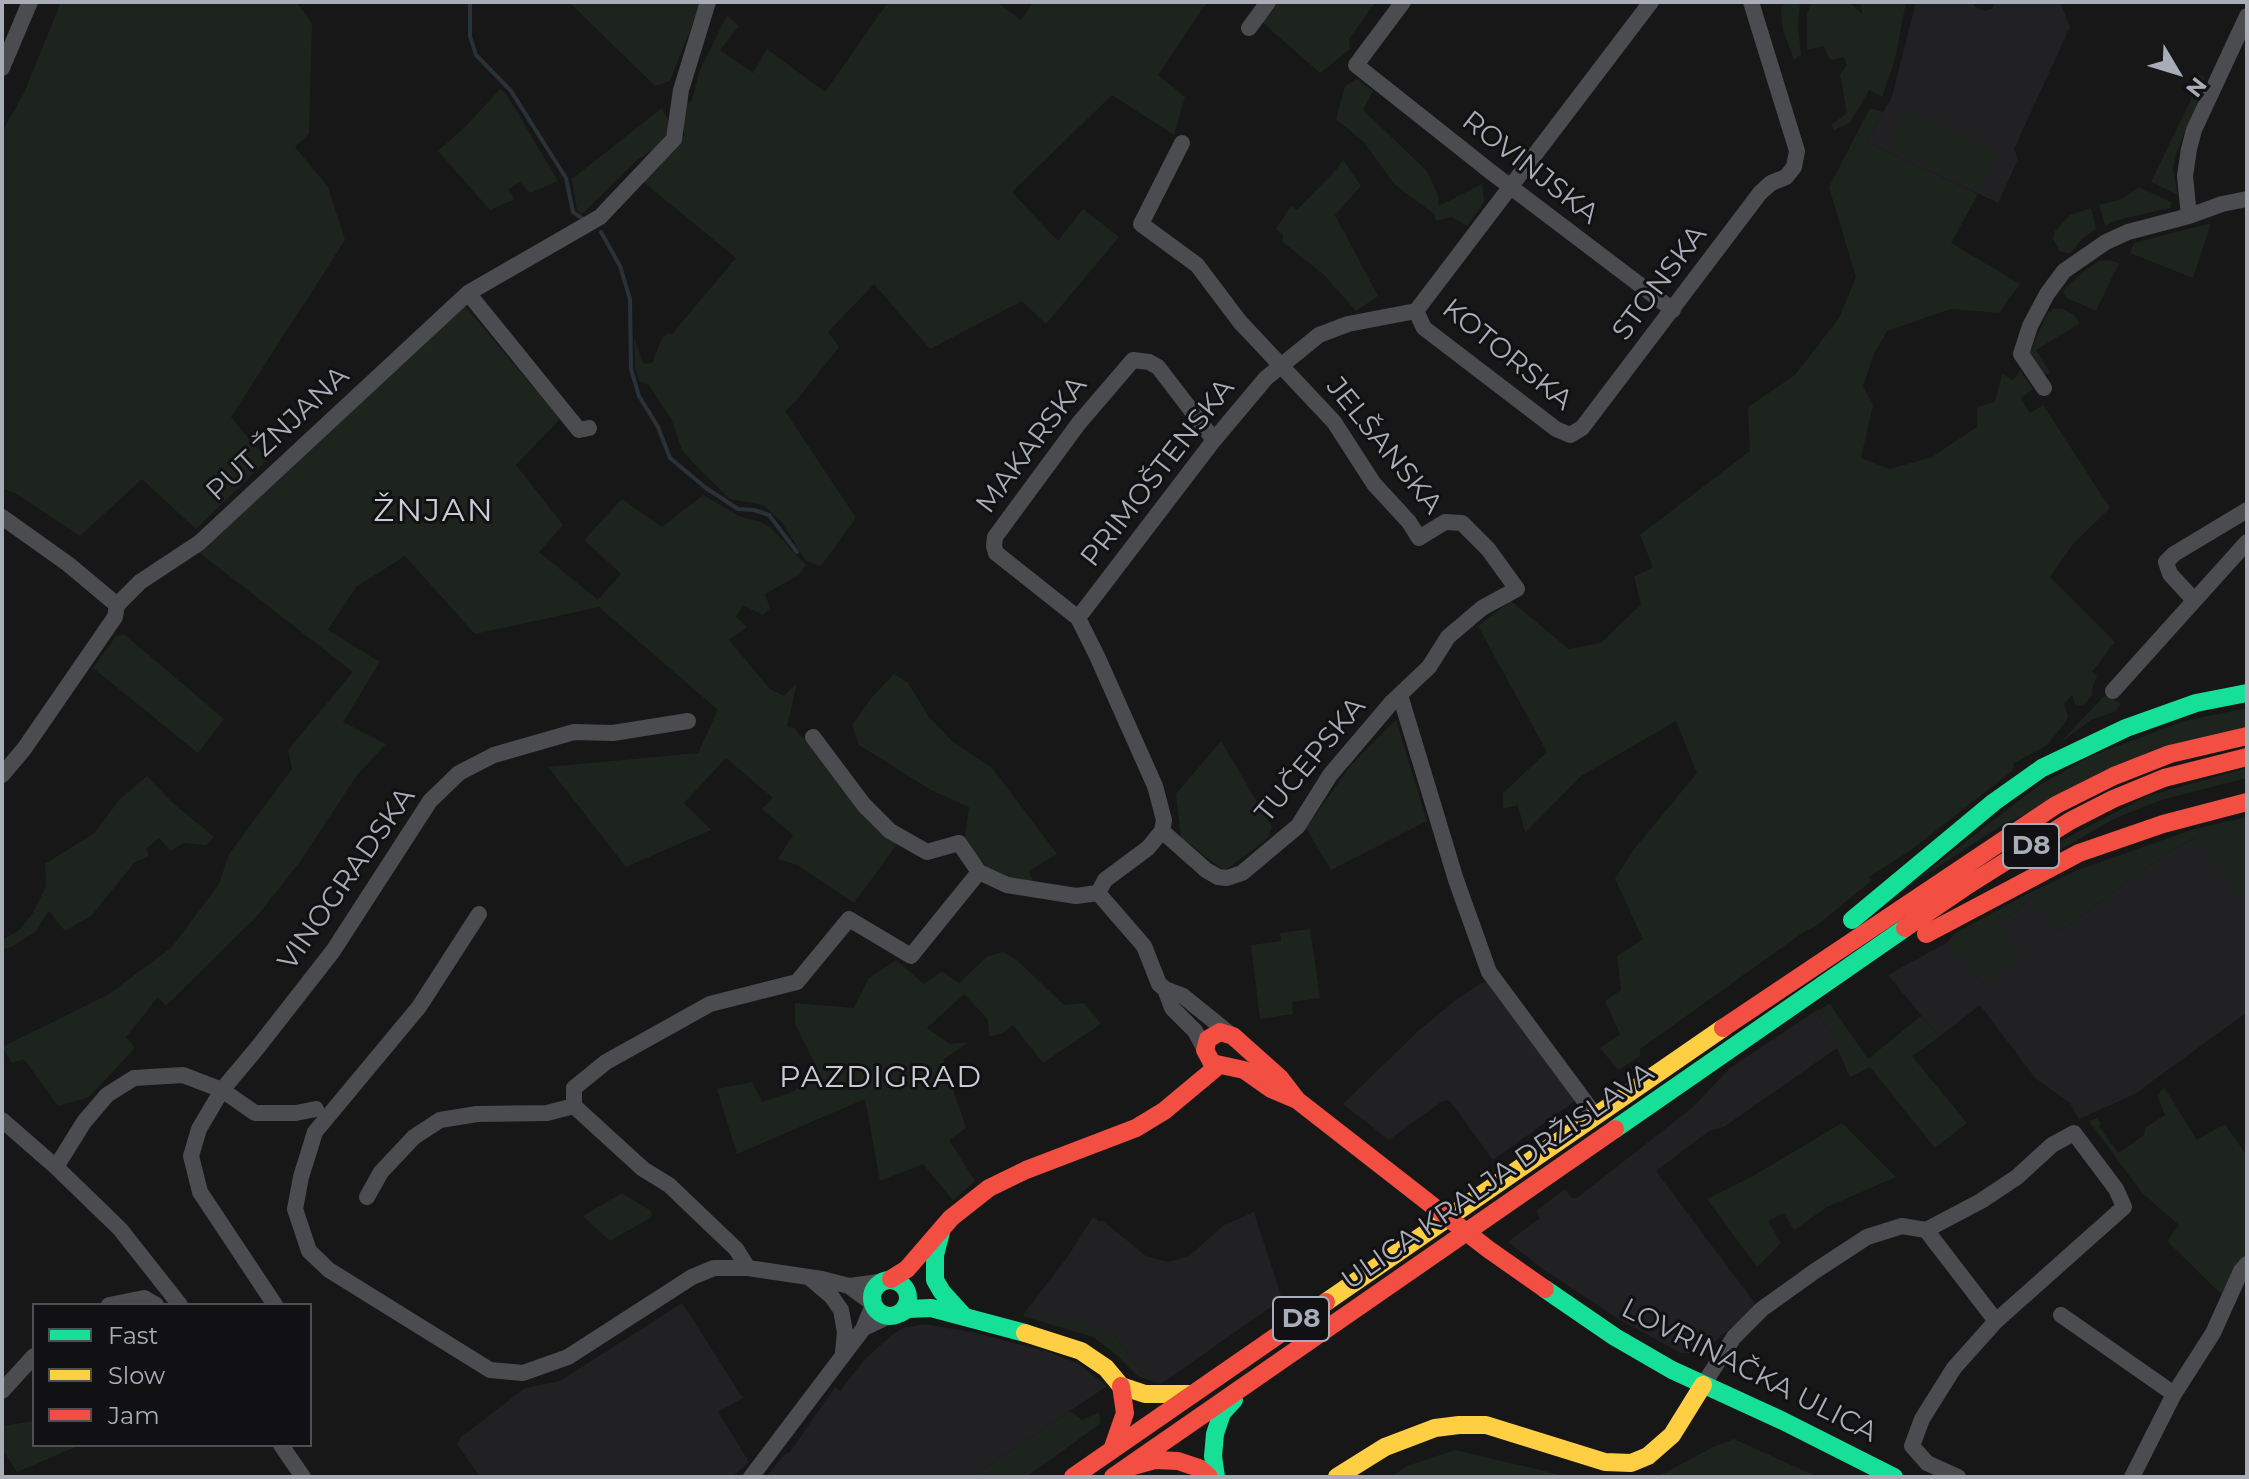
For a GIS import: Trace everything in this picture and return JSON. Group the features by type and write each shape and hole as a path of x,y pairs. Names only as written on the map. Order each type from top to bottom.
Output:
{"main road":[{"path":"1746,1012 1771,984 1994,802 2042,768 2126,728 2196,703 2247,693"},
{"name":"D8","path":"1746,1012 2056,805 2114,776 2170,754 2247,736"},
{"name":"D8","path":"1835,976 2070,821 2164,778 2247,757"},
{"path":"1835,976 1903,947 2079,853 2163,824 2247,802"},
{"name":"ULICA KRALJA DRŽISLAVA","path":"1121,1472 1835,976"},
{"name":"ULICA KRALJA DRŽISLAVA","path":"1073,1477 1746,1012"},
{"path":"1223,1032 1233,1036 1280,1078 1297,1100 1271,1089 1244,1070 1215,1060 1206,1043 1213,1034 1223,1032"},
{"path":"1112,1450 1125,1413 1121,1386 1106,1368 1081,1351 931,1308 908,1309 895,1314 878,1312 872,1304 872,1292 914,1262 944,1225 976,1197 1004,1180 1128,1132 1164,1111 1215,1060 1239,1054 1240,1047 1233,1036"},
{"name":"LOVRINAČKA ULICA","path":"1297,1100 1462,1229 1615,1337 1703,1385 1894,1477"},
{"path":"944,1225 935,1255 935,1280 939,1289 964,1315"},
{"path":"895,1314 908,1303 907,1292 914,1262"},
{"path":"885,1281 900,1282 907,1292 931,1308"},
{"path":"1337,1477 1385,1447 1435,1428 1459,1425 1486,1425 1605,1462 1631,1463 1648,1456 1672,1435 1703,1385"},
{"path":"1121,1386 1145,1394 1194,1394"},
{"path":"1216,1477 1213,1456 1215,1434 1222,1413 1244,1388"},
{"path":"1121,1472 1155,1460 1178,1461 1199,1468 1209,1477"}],"street":[{"path":"2,68 30,2"},
{"name":"PUT ŽNJANA","path":"117,605 140,582 199,543 468,293 600,217 674,139 681,90 708,2"},
{"path":"1249,28 1268,2"},
{"name":"ROVINJSKA","path":"1403,2 1356,65 1673,310"},
{"name":"STONSKA","path":"1570,435 1582,428 1760,193 1771,183 1786,177 1794,167 1797,151 1751,2"},
{"path":"1416,311 1511,187 1642,5"},
{"path":"2189,216 2185,176 2194,130 2247,16"},
{"path":"1182,143 1141,224 1197,265 1240,322 1283,365"},
{"path":"2044,388 2021,354 2030,326 2064,271 2106,242 2128,232 2247,199"},
{"path":"468,293 579,430 589,428"},
{"name":"PRIMOŠTENSKA","path":"1078,618 1214,440 1266,378 1319,335 1348,324 1416,311"},
{"name":"KOTORSKA","path":"1416,311 1424,328 1556,429 1570,435"},
{"name":"MAKARSKA","path":"1078,618 996,553 995,537 1079,423 1127,364 1141,360 1158,367 1214,440"},
{"name":"JELŠANSKA","path":"1283,365 1334,422 1374,484 1409,522 1419,538 1445,522 1462,523 1488,549 1517,589"},
{"path":"2194,600 2170,574 2166,562 2174,554 2247,510"},
{"path":"2,517 68,564 117,605 110,626 24,749 2,775"},
{"path":"2113,691 2247,542"},
{"name":"TUČEPSKA","path":"1162,831 1218,877 1227,878 1242,873 1298,826 1330,775 1400,695 1429,667 1448,637 1482,608 1517,589"},
{"path":"1078,618 1155,786 1164,820 1162,831 1148,848 1105,880 1098,893"},
{"path":"1400,695 1456,880 1489,972 1595,1115"},
{"name":"VINOGRADSKA","path":"274,1303 200,1192 191,1156 199,1129 222,1090 333,951 430,801 459,773 494,755 574,732 613,733 688,721"},
{"path":"813,737 864,805 890,831 927,852 959,843 979,872 1007,885 1076,896 1098,893"},
{"path":"748,1268 736,1249 669,1185 643,1169 574,1106 574,1088 606,1062 710,1004 797,982 849,919 911,956 979,872"},
{"path":"1098,893 1144,946 1159,984 1183,996 1233,1036"},
{"path":"479,914 419,1007 315,1132 295,1209 309,1251 329,1270 490,1370 523,1373 568,1357 692,1277 714,1268 748,1268 849,1286 885,1281"},
{"path":"1165,989 1172,1008 1195,1031 1215,1060"},
{"path":"56,1167 84,1122 107,1095 134,1078 183,1075 222,1090 255,1113 296,1113 316,1109"},
{"path":"367,1197 381,1172 414,1137 440,1120 477,1114 547,1113 574,1106"},
{"path":"2,1120 120,1229 178,1303"},
{"path":"1703,1385 1734,1337 1762,1309 1815,1271 1867,1237 1902,1226 1926,1230 1981,1201 2017,1177 2052,1145 2074,1133 2116,1189 2124,1207 1996,1321 1954,1368 1922,1419 1912,1446 1927,1463 1958,1477"},
{"path":"1926,1230 1996,1321"},
{"path":"2132,1477 2174,1394 2213,1333 2247,1264"},
{"path":"808,1277 826,1290 841,1310 845,1332 840,1360"},
{"path":"751,1477 863,1329 872,1304 849,1286"},
{"path":"119,1303 144,1298 153,1303"},
{"path":"863,1329 895,1314"},
{"path":"2061,1315 2174,1394"},
{"path":"2,1391 32,1358"},
{"path":"282,1447 303,1477"}],"shaded area":[{"path":"61,2 296,2 312,23 309,134 295,147 328,187 345,240 231,417 267,460 196,529 142,479 80,536 15,493 2,488 2,132 24,93"},
{"path":"569,2 701,2 670,81 655,86"},
{"path":"888,2 997,2 1021,20 1033,2 1206,4 1158,75 1185,97 1174,135 1112,95 1012,192 1058,241 1083,209 1119,237 1046,324 1022,301 930,349 874,284 828,332 839,347 785,411 856,518 821,566 806,561 781,521 763,505 730,499 695,465 682,450 672,421 649,385 639,381 635,368 634,338 644,364 652,363 662,338 672,334 736,258 641,180 685,135 681,125 682,106 692,101 699,72 727,15 739,26 720,50 753,73 767,49 825,92"},
{"path":"1275,2 1374,4 1349,39 1350,49 1320,73 1262,22"},
{"path":"1784,2 1800,2 1798,27 1801,55 1794,60 1783,30 1781,8"},
{"path":"1812,2 1849,2 1862,14 1861,2 1906,2 1895,59 1882,97 1869,90 1850,123 1834,130 1831,125 1847,113 1840,74 1847,65 1844,57 1830,60 1823,46 1807,50 1807,14"},
{"path":"1916,2 1976,2 1974,6 1985,11 1992,9 1995,2 2060,2 2070,27 2014,149 2018,159 1998,203 1867,142 1892,96"},
{"path":"2199,74 2204,77 2205,85 2175,156 2173,169 2178,195 2151,182 2196,89 2193,87"},
{"path":"1357,79 1373,91 1363,110 1427,171 1438,195 1439,206 1482,184 1484,202 1467,226 1452,217 1436,221 1434,214 1394,184 1364,142 1336,119 1345,86"},
{"path":"500,89 507,95 558,181 530,193 520,182 508,190 515,199 490,210 438,151"},
{"path":"662,108 670,125 663,143 637,160 582,214 577,210 572,179"},
{"path":"1870,108 1883,112 1867,142 1978,194 1951,243 2020,284 1999,313 1951,309 1887,331 1874,354 1863,386 1873,405 1861,458 1890,469 1932,457 1977,427 1977,407 1995,402 2002,374 2013,380 2020,371 2033,389 2021,398 2030,413 2043,405 2110,508 2074,543 2050,577 2115,642 2092,672 2097,676 2093,694 2079,706 2072,695 2064,704 2068,717 2065,723 2046,746 2014,763 2012,771 1911,850 1869,877 1871,881 1815,927 1805,931 1640,1049 1640,1056 1618,1070 1600,1048 1620,1034 1605,1001 1621,990 1617,956 1643,939 1615,879 1635,848 1697,773 1676,721 1581,776 1525,833 1518,805 1503,809 1503,793 1547,752 1478,626 1511,601 1569,649 1601,643 1641,604 1634,577 1653,567 1640,535 1750,451 1748,407 1795,375 1839,318 1856,277 1829,187"},
{"path":"1905,109 1998,152 1980,190 1887,147"},
{"path":"1343,160 1361,186 1335,215 1378,296 1356,311 1324,275 1283,242 1283,234 1276,229 1291,206 1297,210"},
{"path":"2139,187 2171,202 2170,208 2117,220 2105,226 2099,205 2122,199"},
{"path":"2091,208 2096,229 2083,238 2070,254 2060,251 2053,239 2055,231 2070,215"},
{"path":"2211,223 2193,278 2130,253 2134,243"},
{"path":"2099,261 2119,263 2096,311 2067,298 2063,291 2085,270"},
{"path":"465,306 560,419 516,465 563,525 539,552 598,600 621,574 584,540 622,499 662,527 703,495 741,517 770,527 806,565 799,575 765,594 770,608 763,615 743,605 736,617 747,627 729,640 770,689 784,696 797,683 787,727 795,728 800,736 815,745 898,843 854,903 797,865 778,859 793,835 762,809 773,798 726,758 684,803 711,830 626,867 548,767 698,753 718,710 599,607 475,634 405,556 356,587 328,630 380,662 343,722 386,744 357,775 299,863 257,916 166,1006 158,997 126,1037 135,1048 89,1097 58,1106 24,1059 12,1063 2,1047 109,994 172,947 219,884 229,854 292,769 288,750 353,672 196,550"},
{"path":"2053,309 2062,309 2074,315 2080,323 2036,350 2050,373 2042,376 2028,356 2047,314"},
{"path":"125,635 224,719 198,753 93,668 116,636"},
{"path":"894,674 908,683 929,717 953,742 993,769 1057,854 1029,871 1034,883 1009,880 990,871 965,837 969,807 931,790 859,745 852,725"},
{"path":"2108,696 2121,704 2116,711 2091,720 2061,742 2103,697"},
{"path":"2247,708 2247,727 2005,823 1907,887 2038,786 2089,757 2184,721"},
{"path":"1396,720 1427,821 1331,870 1306,828 1351,765"},
{"path":"1221,741 1272,827 1267,839 1224,871 1181,837 1176,794"},
{"path":"2247,768 2247,778 2161,800 2116,818 2049,856 2009,868 2147,796"},
{"path":"147,776 173,803 214,837 206,845 183,843 171,851 159,838 146,849 149,856 134,863 92,915 65,931 49,911 35,932 2,950 2,940 18,931 33,913 46,887 45,864 94,833 120,799"},
{"path":"2247,817 2247,908 2194,838 2170,851 2061,931 2030,898 1998,926 2022,954 1984,984 1948,942 1954,934 2078,870 2194,829"},
{"path":"2195,838 2247,908 2247,1012 2135,1094 2079,1119 2070,1103 2035,1078 1980,1005 1939,1037 1888,975 1948,942 1984,984 1998,926 2030,898 2061,931 2170,851"},
{"path":"1310,929 1320,998 1292,1002 1293,1014 1260,1019 1251,945 1281,941 1280,933"},
{"path":"1003,952 1019,962 1064,1005 1084,1003 1101,1024 1043,1063 1013,1025 1001,1034 989,1036 988,1019 964,994 927,1028 950,1044 969,1042 943,1060 966,1128 949,1140 975,1181 953,1200 923,1164 880,1181 865,1099 737,1154 717,1089 752,1082 762,1102 792,1092 819,1072 795,1024 795,1003 854,1008 869,978 896,960 924,984 942,971 959,983 988,956"},
{"path":"1491,981 1575,1101 1493,1160 1449,1100 1441,1102 1389,1140 1343,1104 1416,1033 1452,1003 1481,983"},
{"path":"1830,1004 1868,1059 1921,1016 1939,1037 1912,1056 1967,1123 1935,1148 1870,1067 1850,1077 1837,1048 1839,1046 1816,1011"},
{"path":"1816,1011 1839,1046 1837,1048 1724,1127 1709,1131 1656,1171 1757,1306 1708,1347 1697,1354 1681,1353 1622,1321 1544,1270 1508,1242 1540,1218 1536,1211 1565,1189 1572,1198 1577,1198 1693,1107 1729,1069"},
{"path":"2164,1087 2197,1140 2225,1124 2247,1156 2247,1254 2237,1266 2225,1298 2167,1241 2179,1225 2142,1193 2089,1121 2097,1118 2101,1124 2099,1126 2118,1153 2144,1135 2145,1128 2165,1115 2157,1095"},
{"path":"1842,1123 1896,1177 1827,1207 1794,1230 1784,1213 1768,1221 1781,1243 1757,1267 1707,1199 1753,1176"},
{"path":"622,1193 651,1211 652,1217 610,1241 583,1216"},
{"path":"1254,1212 1282,1299 1161,1384 1142,1373 1114,1335 1025,1312 1066,1259 1093,1217 1100,1222 1102,1220 1146,1256 1168,1262 1189,1256 1224,1225"},
{"path":"682,1303 743,1398 718,1412 749,1462 732,1477 480,1477 457,1444 461,1437 525,1388 560,1381"},
{"path":"1025,1312 1094,1327 1114,1335 1142,1373 1161,1384 1138,1376 1093,1337 1023,1316"},
{"path":"924,1324 972,1332 1049,1352 1077,1363 1107,1386 972,1477 766,1477 790,1452 835,1387 840,1391 865,1359 893,1334 903,1328"},
{"path":"1070,1411 1082,1420 1099,1412 1100,1424 1026,1477 972,1477"},
{"path":"32,1421 32,1447 75,1447 17,1472 2,1449 2,1426"},
{"path":"1734,1439 1818,1477 1657,1477"},
{"path":"1455,1450 1560,1477 1391,1477 1407,1466"}],"waterway":[{"path":"470,2 470,36 476,55 511,91 566,178 573,212 583,219"},
{"path":"601,232 620,266 630,299 631,369 639,396 658,427 670,458 738,509 769,515 797,552"}],"traffic: fast":[{"path":"1852,920 1994,802 2042,768 2126,728 2196,703 2247,693"},
{"path":"1615,1129 1905,928"},
{"path":"941,1232 935,1255 935,1280 963,1315"},
{"path":"890,1280 903,1285 908,1298 903,1311 890,1316 877,1311 872,1298 877,1285 890,1280"},
{"path":"1545,1289 1615,1337 1672,1370 1894,1477"},
{"path":"901,1313 908,1309 931,1308 1025,1333"},
{"path":"1216,1477 1213,1456 1215,1434 1222,1413 1234,1400"}],"traffic: slow":[{"path":"1326,1302 1723,1028"},
{"path":"1025,1333 1081,1351 1106,1368 1121,1386 1145,1394 1193,1394"},
{"path":"1337,1477 1385,1447 1435,1428 1459,1425 1486,1425 1605,1462 1631,1463 1648,1456 1672,1435 1703,1385"}],"traffic: jam":[{"path":"1723,1028 2056,805 2114,776 2170,754 2247,736"},
{"path":"1905,928 2070,821 2113,799 2164,778 2247,757"},
{"path":"1926,934 2079,853 2163,824 2247,802"},
{"path":"1297,1100 1271,1089 1244,1070 1212,1063 1205,1050 1208,1039 1220,1032 1233,1036 1280,1078 1297,1100 1488,1249 1545,1289"},
{"path":"891,1279 907,1269 951,1218 989,1188 1026,1170 1136,1128 1164,1111 1218,1066"},
{"path":"1113,1477 1615,1129"},
{"path":"1073,1477 1326,1302"},
{"path":"1112,1450 1125,1413 1121,1386"},
{"path":"1133,1466 1155,1460 1178,1461 1199,1468 1209,1477"}],"district":[{"name":"ŽNJAN","path":"434,512"},
{"name":"PAZDIGRAD","path":"881,1078"}]}
